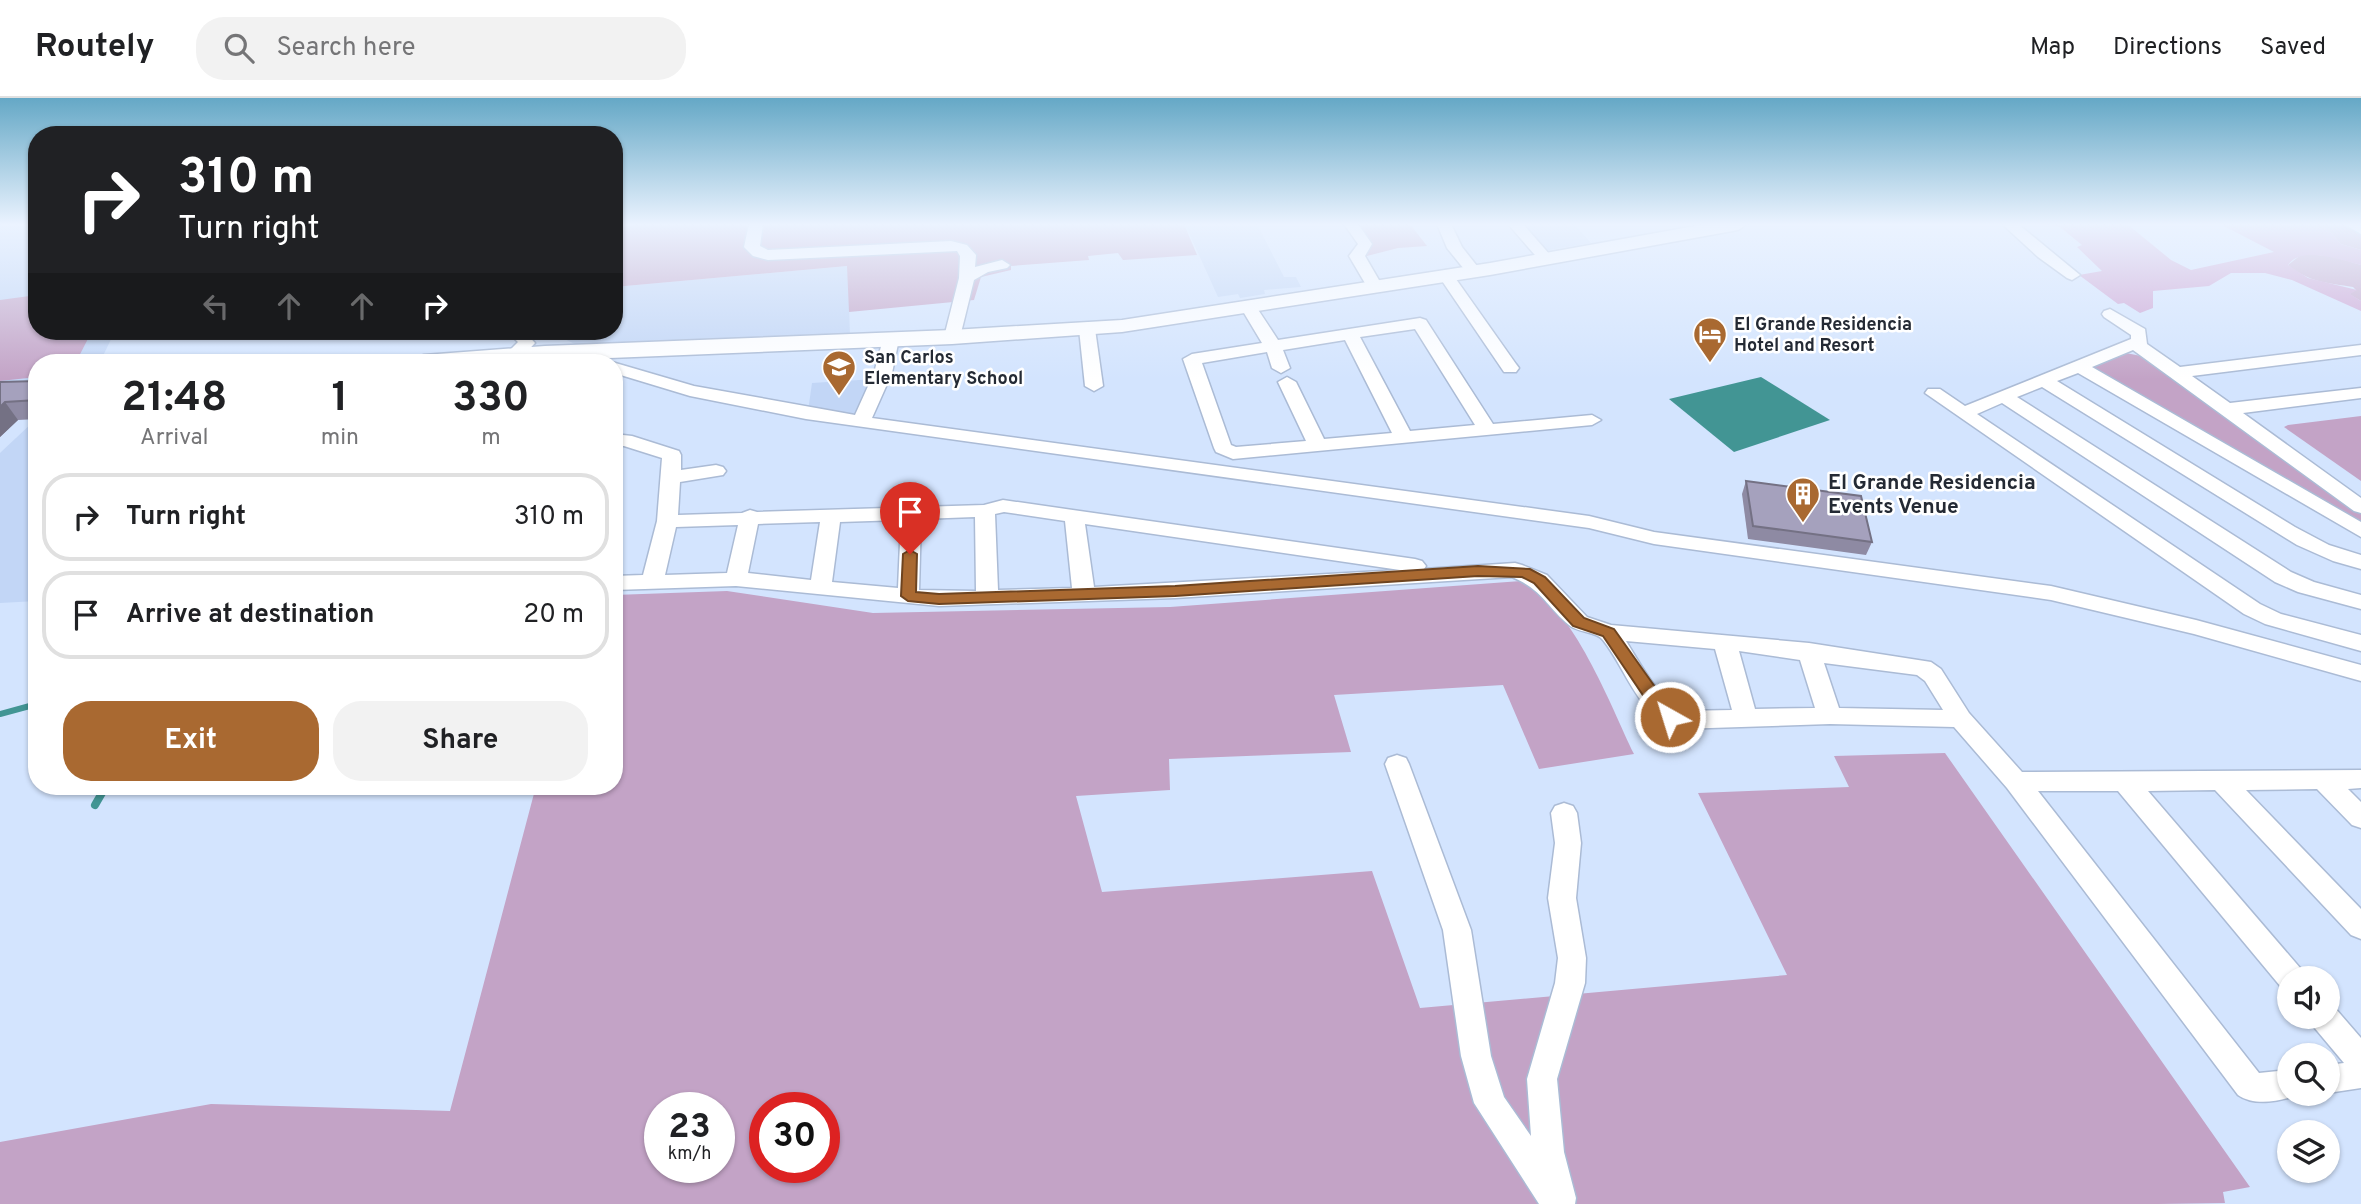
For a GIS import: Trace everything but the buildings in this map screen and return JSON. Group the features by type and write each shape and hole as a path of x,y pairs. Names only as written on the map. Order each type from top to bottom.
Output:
{"street":[{"path":"952,337 967,278 971,276"},
{"path":"1368,276 1375,287"},
{"path":"551,354 1087,329 1249,308 1442,276"},
{"path":"1446,276 1510,369"},
{"path":"1249,308 1274,348 1317,444"},
{"path":"1963,413 2141,339 2139,333 2110,314"},
{"path":"1487,429 1420,323 1274,348 1192,358 1223,448 1233,453 1592,420"},
{"path":"1087,329 1094,386"},
{"path":"1350,334 1404,437"},
{"path":"861,421 883,373 891,339"},
{"path":"515,354 527,343 524,340"},
{"path":"2134,343 2361,507"},
{"path":"2176,373 2361,350"},
{"path":"2079,366 2361,531"},
{"path":"623,370 690,391 806,414 1588,522 1654,538 2051,593 2196,627 2361,673"},
{"path":"2042,380 2221,488 2309,545 2334,556 2361,562"},
{"path":"1934,393 2252,609 2273,618 2361,643"},
{"path":"2227,409 2361,393"},
{"path":"2003,396 2283,577 2306,587 2361,602"},
{"path":"623,440 672,455 667,521 652,583"},
{"path":"671,477 716,471"},
{"path":"667,521 750,516 985,511 1003,506 1460,572"},
{"path":"985,511 986,597"},
{"path":"908,596 911,512"},
{"path":"820,588 831,514"},
{"path":"736,579 750,516"},
{"path":"1074,516 1084,595"},
{"path":"623,583 736,579 939,599 1084,595 1509,570 1531,575 1547,587 1579,622 1609,632 1809,651 1927,670 1934,676 1961,719 2016,781 2250,1087 2277,1085"},
{"path":"1609,632 1659,705 1670,717 1679,720 1830,716 1961,719"},
{"path":"1725,642 1746,719"},
{"path":"1809,651 1830,716"},
{"path":"1396,764 1457,930 1476,1056 1490,1102 1559,1204"},
{"path":"2322,778 2361,818"},
{"path":"2016,781 2361,779"},
{"path":"2222,781 2361,927"},
{"path":"2125,782 2281,966"},
{"path":"1559,1204 1549,1152 1542,1079 1570,983 1570,946 1562,898 1568,843 1564,813"},
{"path":"2334,1029 2361,1060"},
{"path":"2340,1077 2361,1074"}],"shaded area":[{"path":"0,276 28,276 28,340 111,340 104,354 28,354 28,381 0,383"},
{"path":"623,276 740,276 623,286"},
{"path":"741,276 848,276 850,338 581,347 567,340 623,340 623,286"},
{"path":"847,276 987,276 981,277 974,300 849,312"},
{"path":"1208,276 1296,277 1301,287 1264,290 1265,294 1240,298 1238,294 1218,297"},
{"path":"2080,276 2227,276 2209,286 2153,291 2153,308 2140,313 2124,303 2118,304"},
{"path":"2275,276 2304,276 2357,290 2350,294 2361,301 2361,311 2292,280"},
{"path":"2306,276 2361,276 2361,301 2349,294 2356,290 2353,287"},
{"path":"28,296 28,340 87,340 80,354 28,354 28,378 0,381 0,300"},
{"path":"2126,353 2146,357 2361,511 2361,527 2093,368"},
{"path":"1761,377 1830,420 1734,452 1669,399"},
{"name":"San Carlos Elementary School","path":"875,379 858,417 808,411 812,383"},
{"path":"2361,416 2361,481 2284,427 2288,425"},
{"path":"28,427 28,601 0,603 0,453"},
{"path":"1521,581 1540,593 1573,632 1601,683 1634,754 1539,769 1503,685 1334,695 1351,752 1169,759 1170,790 1076,796 1102,892 1372,871 1420,1008 1787,975 1698,793 1849,787 1834,756 1945,753 2250,1187 2223,1192 2225,1203 2158,1204 0,1204 0,1142 211,1104 450,1111 534,795 623,795 623,595 727,591 873,613 1170,607"}],"waterway":[{"path":"0,714 28,706"},
{"path":"95,805 101,795"}],"place":[{"name":"El Grande Residencia Hotel and Resort","path":"1710,364"},
{"name":"San Carlos Elementary School","path":"839,397"},
{"name":"El Grande Residencia Events Venue","path":"1803,524"}],"route":[{"path":"910,554 908,596 939,599 1175,591 1478,571 1524,572 1539,580 1579,622 1609,632 1670,717"}]}
